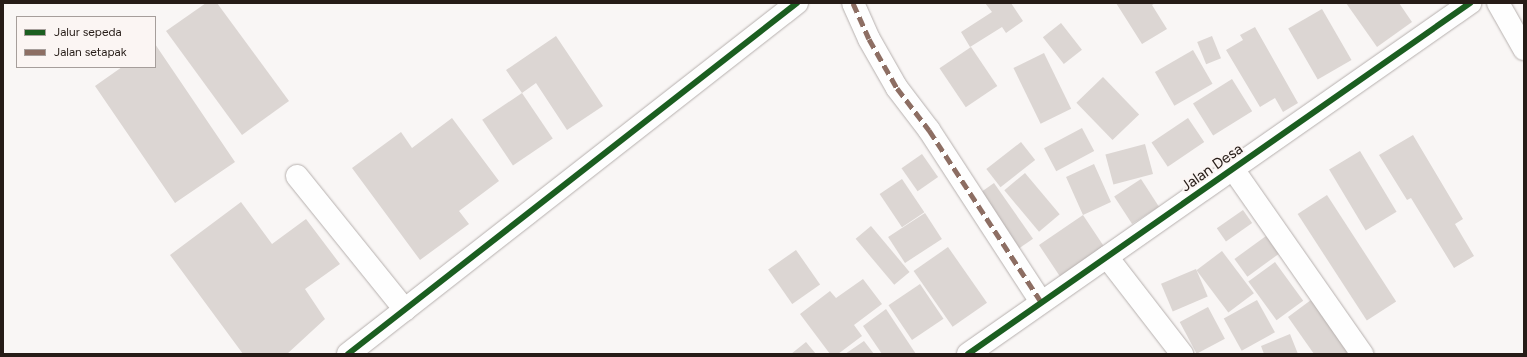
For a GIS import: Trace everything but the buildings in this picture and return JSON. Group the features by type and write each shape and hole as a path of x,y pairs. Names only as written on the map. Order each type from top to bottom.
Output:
{"street":[{"path":"348,354 797,3"},
{"path":"853,3 854,10 869,39 897,88 929,130 1041,302"},
{"name":"Jalan Desa","path":"968,354 1470,3"},
{"path":"1498,3 1524,49"},
{"path":"1233,169 1362,354"},
{"path":"297,176 404,310"},
{"path":"1107,257 1182,354"}],"marked path":[{"path":"853,3 869,39 897,88 929,130 1041,302"}],"cycle path":[{"path":"348,354 797,3"},
{"path":"968,354 1470,3"}]}
